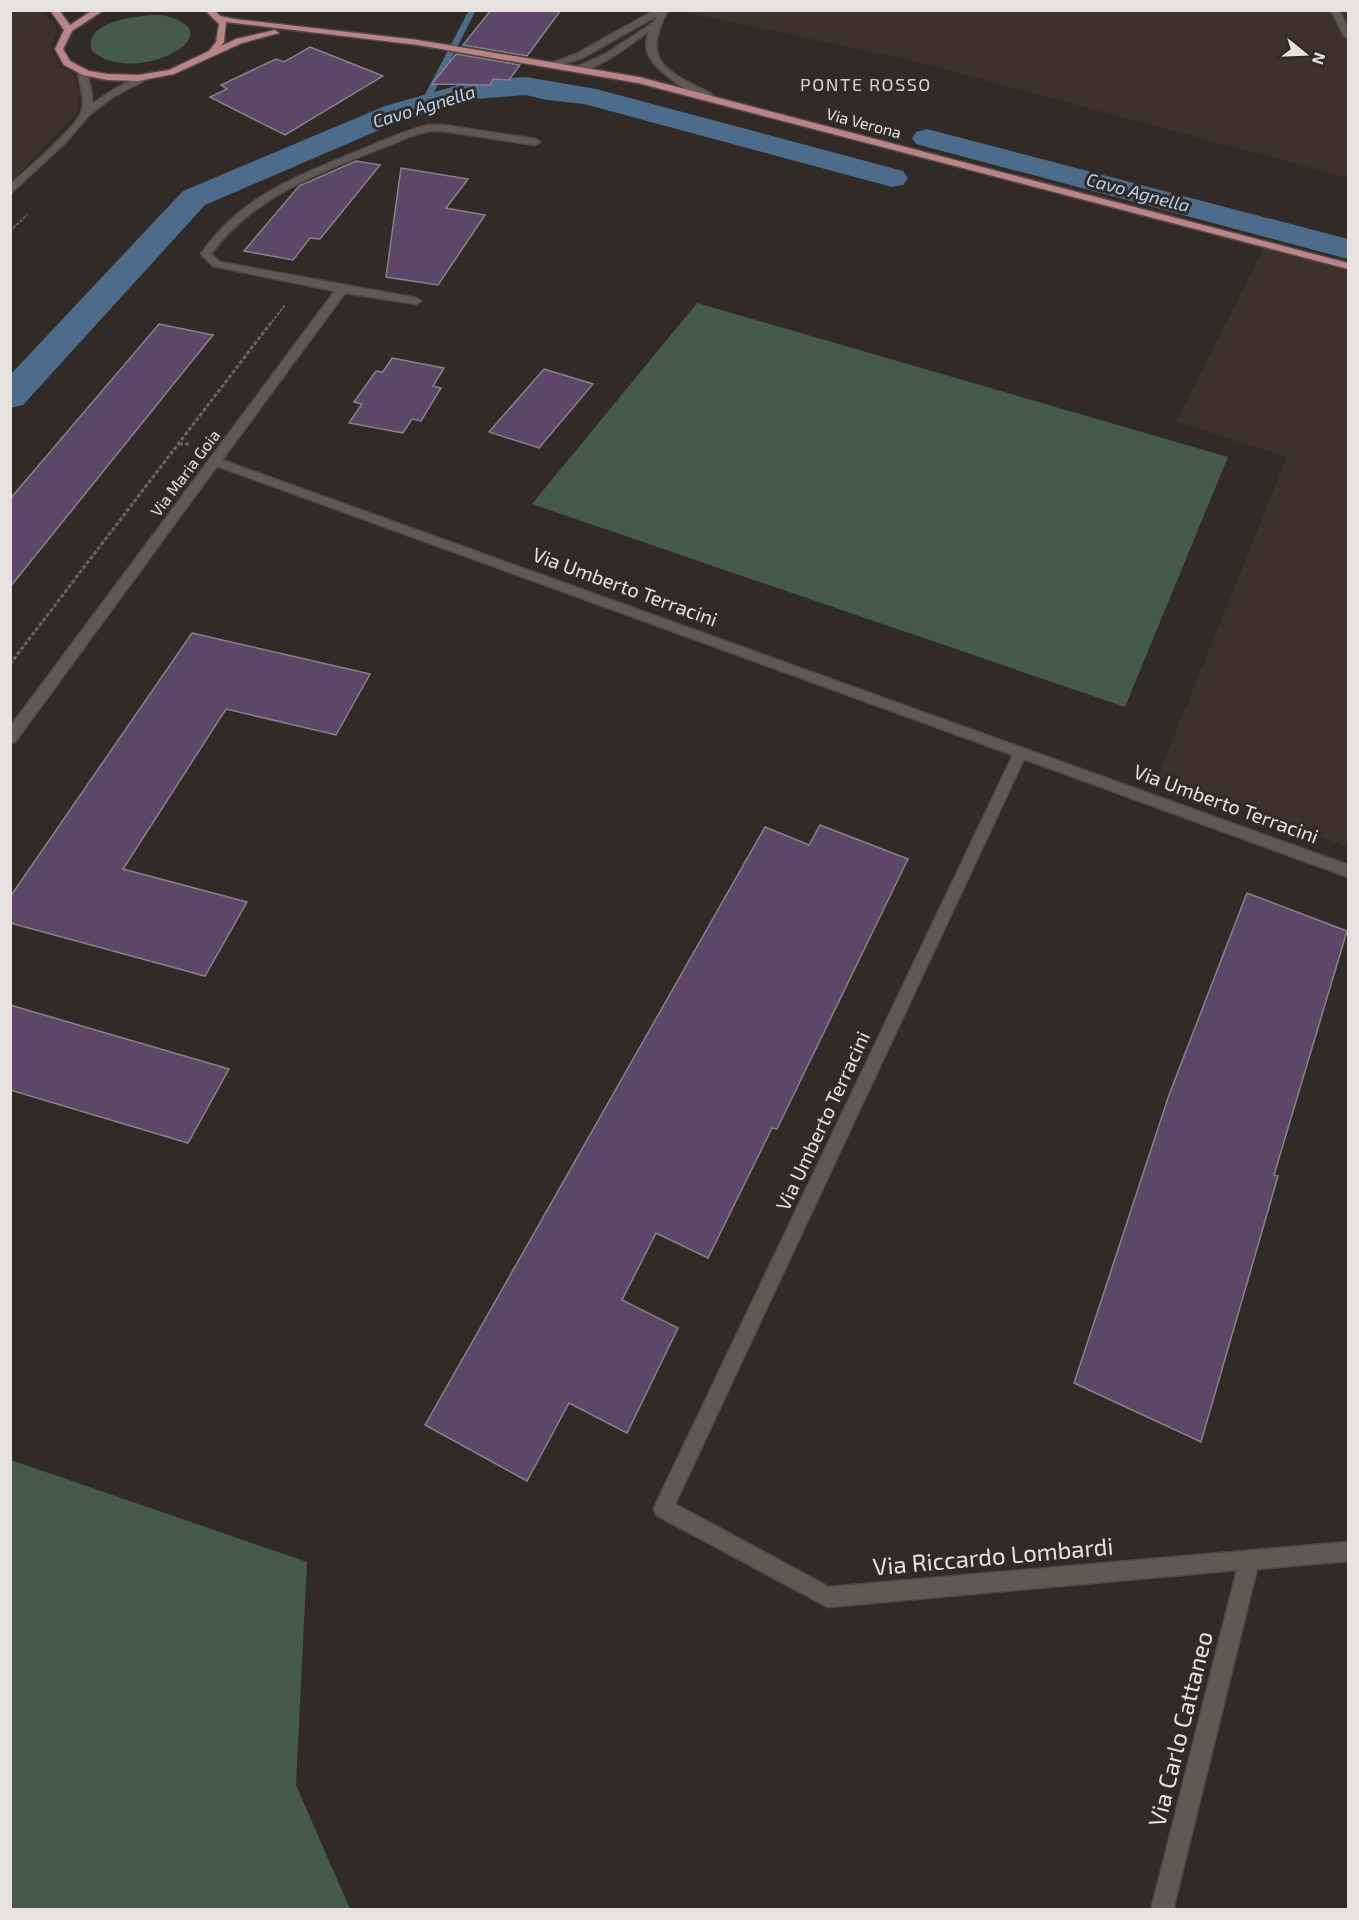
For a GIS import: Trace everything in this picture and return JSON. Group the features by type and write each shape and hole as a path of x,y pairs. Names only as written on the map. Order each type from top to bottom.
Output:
{"main road":[{"path":"54,10 68,29"},
{"path":"100,10 68,29 62,37 59,49 67,63 81,70 107,77 149,76 171,72 239,41 295,28"},
{"path":"209,10 223,24 220,42 213,51"},
{"name":"Via Verona","path":"218,18 248,25 346,33 554,64 709,96 1348,266"}],"street":[{"path":"663,10 655,22 649,41 650,50 657,63 677,79 709,96"},
{"path":"554,64 578,57 663,10"},
{"path":"1335,10 1348,36"},
{"path":"578,68 607,57 655,22"},
{"path":"81,70 87,84 89,99 87,112"},
{"path":"10,191 87,112 119,90 149,76"},
{"path":"416,301 304,282 218,264 206,254 217,239 255,205 285,185 408,134 428,128 443,128 535,142"},
{"name":"Via Maria Goia","path":"10,738 342,289"},
{"name":"Via Umberto Terracini","path":"214,461 1348,871"},
{"name":"Via Umberto Terracini","path":"663,1508 1021,752"},
{"name":"Via Riccardo Lombardi","path":"663,1508 828,1597 1348,1551"},
{"name":"Via Carlo Cattaneo","path":"1162,1910 1249,1561"}],"path":[{"path":"10,231 34,208"},
{"path":"10,664 304,282"}],"shaded area":[{"path":"11,10 40,11 53,22 57,30 50,48 59,66 72,73 80,92 76,114 11,182"},
{"path":"678,11 1348,11 1348,178 913,61"},
{"path":"1264,248 1348,271 1348,847 1158,776 1287,457 1176,422"}],"green space":[{"path":"160,15 183,22 190,32 186,43 173,53 154,60 132,64 111,61 92,51 91,41 96,32 104,26 127,18"},
{"path":"697,303 1228,457 1125,707 532,504"},
{"path":"11,1460 307,1562 296,1785 350,1909 11,1909"}],"building":[{"path":"491,10 561,10 527,56 463,45"},
{"path":"310,47 383,76 285,135 210,97 227,89 221,85 276,59 284,62"},
{"path":"456,54 520,65 509,80 493,79 490,85 432,84"},
{"path":"356,161 380,165 320,239 310,238 293,260 244,251 299,186"},
{"path":"401,168 468,179 446,208 485,215 438,285 386,277"},
{"path":"159,324 213,335 10,587 10,499"},
{"path":"392,358 444,368 433,386 441,388 421,421 412,419 403,433 349,423 362,404 354,402 376,371 383,372"},
{"path":"544,369 593,384 539,448 489,432"},
{"path":"192,633 370,674 336,735 226,709 123,869 247,902 205,976 10,923 10,897"},
{"path":"820,825 908,859 777,1129 772,1128 708,1258 656,1233 622,1300 678,1328 627,1433 569,1403 527,1481 425,1425 765,827 809,845"},
{"path":"1247,893 1347,931 1274,1175 1278,1176 1201,1442 1074,1383 1169,1095"},
{"path":"10,1005 229,1069 188,1143 10,1090"}],"waterway":[{"path":"424,104 473,10"},
{"name":"Cavo Agnella","path":"10,397 194,198 396,112 473,90 526,86 547,91 586,95 892,178"},
{"name":"Cavo Agnella","path":"927,138 1348,249"}],"district":[{"name":"PONTE ROSSO","path":"866,85"}]}
